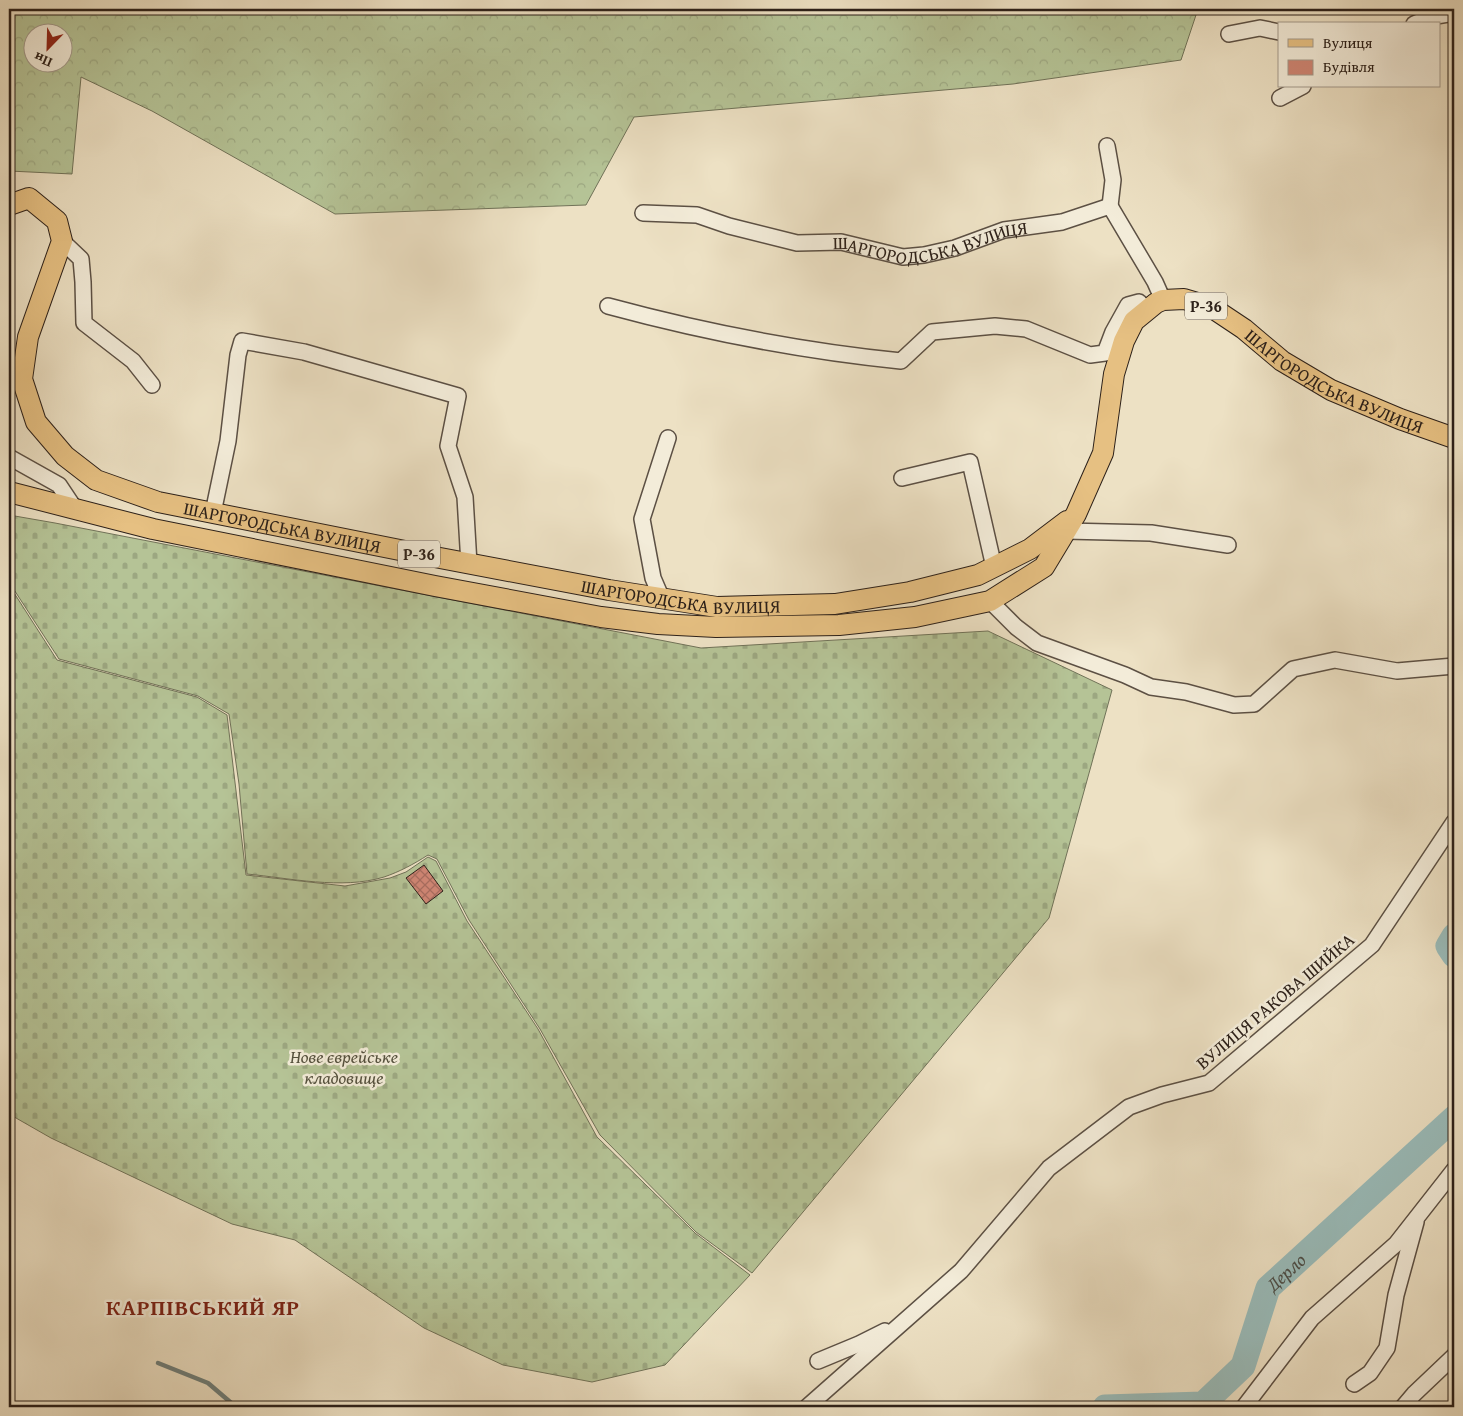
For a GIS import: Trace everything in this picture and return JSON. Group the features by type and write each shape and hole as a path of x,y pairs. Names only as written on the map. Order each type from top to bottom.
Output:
{"main road":[{"path":"9,205 29,198 57,221 62,241"},
{"name":"ШАРГОРОДСЬКА ВУЛИЦЯ","path":"62,241 28,337 22,379 36,422 65,456 96,480 158,502 470,564 662,599 717,607 835,604 910,592 978,575 1030,549 1071,523"},
{"name":"ШАРГОРОДСЬКА ВУЛИЦЯ","path":"9,492 153,529 601,617 658,624 716,627 839,625 915,617 990,601 1044,567 1071,523 1103,453 1114,374 1124,340 1134,321 1155,305 1184,299 1211,307 1244,330 1282,361 1332,390 1400,419 1454,438"}],"street":[{"path":"1418,22 1430,16 1454,12"},
{"path":"1229,34 1260,28 1278,32"},
{"path":"1280,98 1299,88"},
{"path":"1107,146 1113,180 1110,206 1155,282 1155,305"},
{"name":"ШАРГОРОДСЬКА ВУЛИЦЯ","path":"642,213 697,215 729,226 796,243 841,242 903,257 924,255 955,248 1004,230 1062,222 1110,206"},
{"path":"62,241 81,259 84,322 133,360 152,385"},
{"name":"ШАРГОРОДСЬКА ВУЛИЦЯ","path":"608,306 680,325 788,346 901,361 932,332 994,326 1026,329 1090,355 1105,353 1113,332 1128,305 1139,302 1155,305"},
{"path":"213,513 228,441 238,356 242,341 304,352 458,396 448,446 465,497 470,564"},
{"path":"662,599 653,578 642,519 668,438"},
{"path":"9,457 59,485 75,508"},
{"path":"902,478 970,462 994,567"},
{"path":"1071,523 1228,545"},
{"path":"990,601 1016,627 1038,642 1125,675 1151,687 1186,692 1234,705 1254,704 1294,669 1335,660 1397,671 1454,666"},
{"name":"ВУЛИЦЯ РАКОВА ШИЙКА","path":"807,1407 961,1271 1048,1168 1129,1107 1162,1095 1209,1083 1372,945 1454,822"},
{"path":"1244,1407 1312,1318 1396,1244 1454,1170"},
{"path":"1354,1384 1370,1373 1387,1348 1396,1295 1418,1216"},
{"path":"818,1361 860,1344 905,1320"},
{"path":"1403,1407 1454,1356"}],"green space":[{"path":"9,9 1198,9 1181,60 1013,84 634,117 586,205 335,214 152,111 81,77 72,174 9,171"},
{"path":"9,515 701,648 988,631 1112,690 1049,918 752,1273 696,1232 600,1135 540,1029 469,920 437,859 428,855 406,868 384,877 351,883 316,882 247,874 239,784 229,714 198,696 59,659 9,582"},
{"name":"Нове єврейське кладовище","path":"9,585 57,660 197,697 227,715 246,875 345,886 390,878 406,872 428,857 436,861 467,921 538,1029 597,1137 695,1233 750,1275 665,1365 592,1382 503,1365 424,1328 295,1240 232,1224 51,1138 9,1114"}],"building":[{"path":"424,865 443,891 426,904 406,878"}],"waterway":[{"name":"Дерло","path":"1454,936 1448,946 1454,955"},
{"name":"Дерло","path":"1105,1407 1203,1404 1243,1366 1268,1288 1454,1118"},
{"path":"158,1363 208,1383 236,1407"}],"district":[{"name":"КАРПІВСЬКИЙ ЯР","path":"203,1307"}]}
